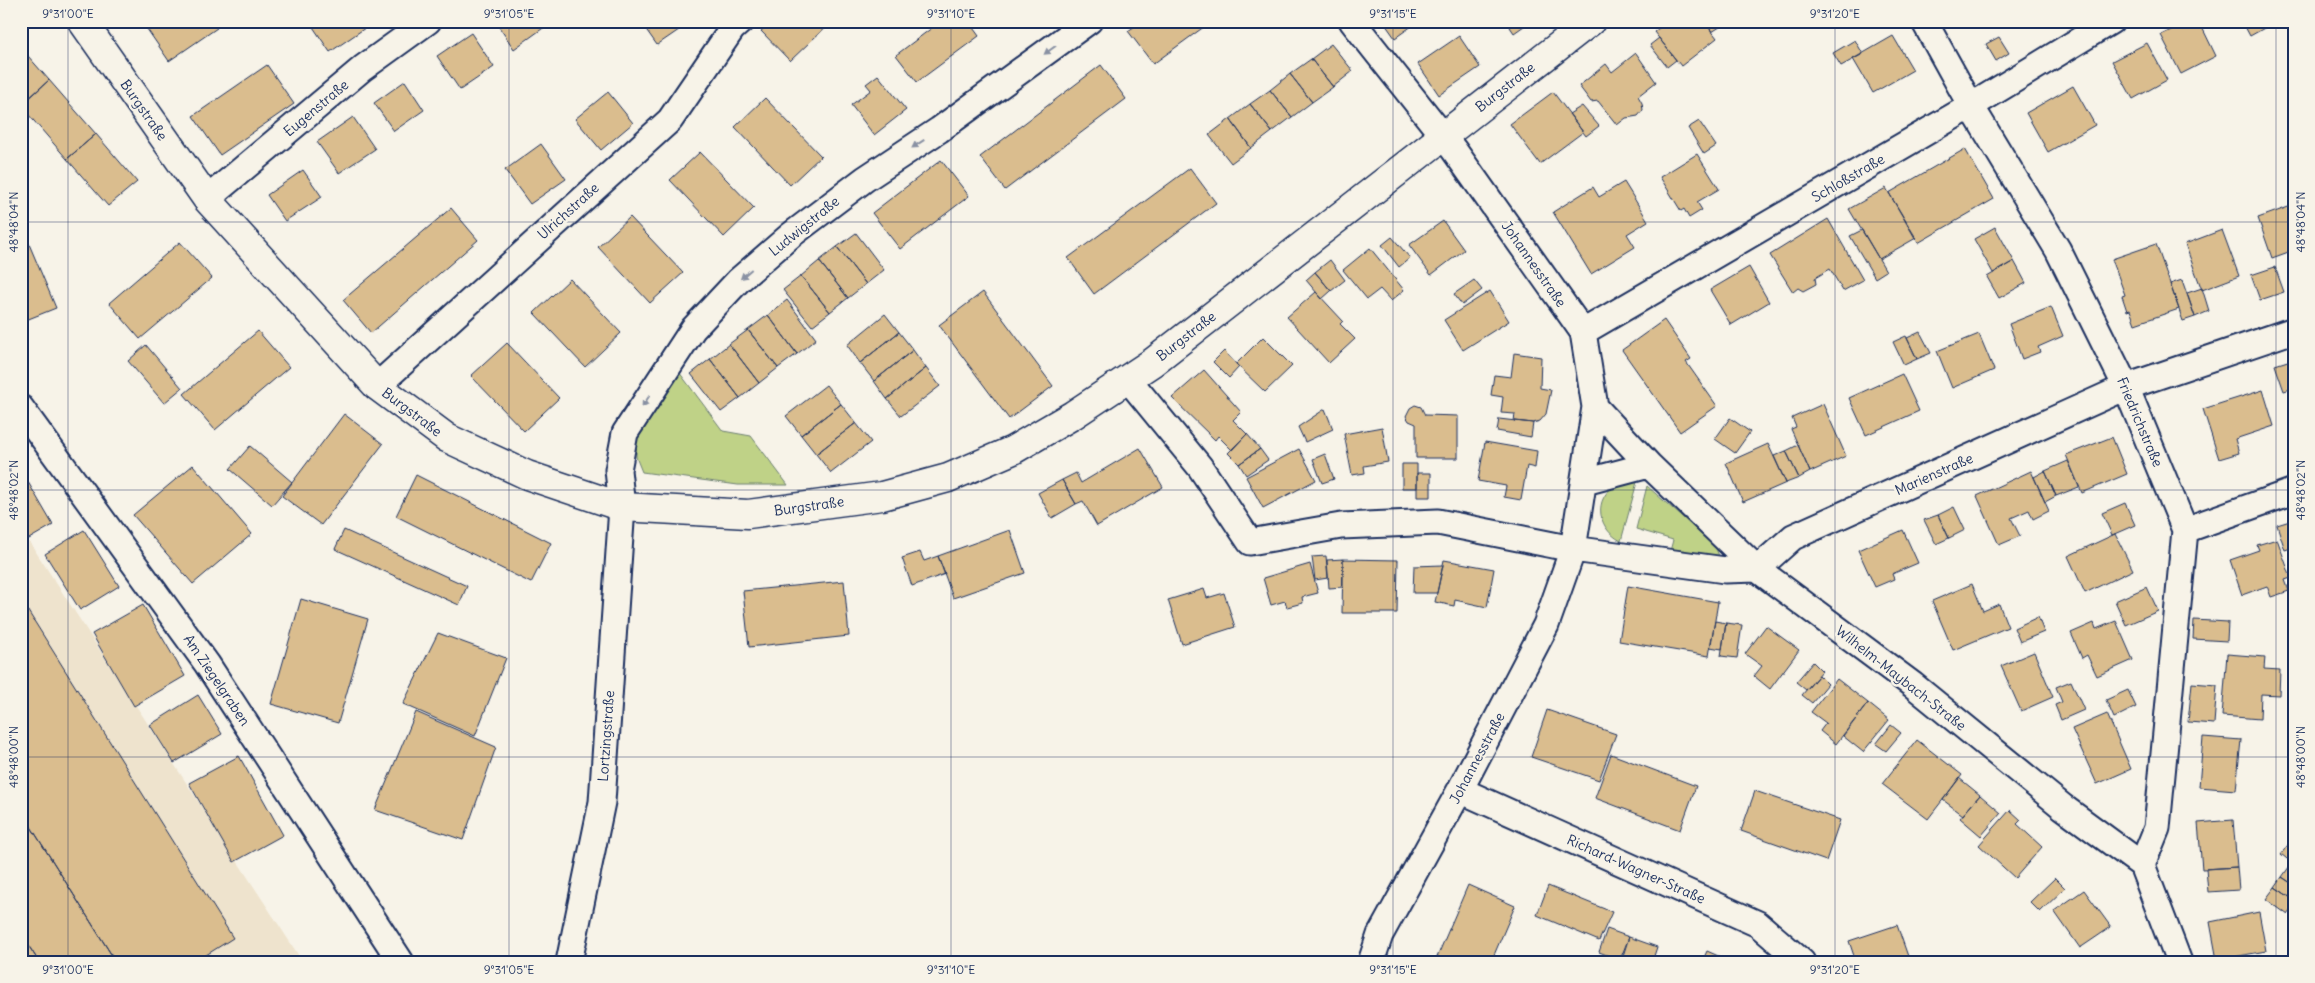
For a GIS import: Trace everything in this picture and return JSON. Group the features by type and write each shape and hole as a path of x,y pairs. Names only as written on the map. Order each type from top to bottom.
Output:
{"street":[{"name":"Burgstraße","path":"82,21 207,199 377,386 447,438 527,475 622,507 748,514 882,496 948,478 1013,450 1073,415 1153,362 1591,21"},
{"name":"Eugenstraße","path":"207,199 363,68 428,21"},
{"name":"Ulrichstraße","path":"377,386 670,120 732,29 741,21"},
{"name":"Ludwigstraße","path":"622,507 618,470 625,433 693,329 738,281 791,235 864,179 939,130 1089,21"},
{"name":"Johannesstraße","path":"1352,21 1443,135 1583,332 1595,407 1573,549 1546,625 1460,790 1380,935 1371,962"},
{"name":"Friedrichstraße","path":"1924,21 1971,106 2058,250 2126,387 2185,530 2157,828 2142,865"},
{"name":"Schloßstraße","path":"1583,332 1971,106 2111,21"},
{"name":"Marienstraße","path":"1757,569 1794,537 2126,387 2294,330"},
{"path":"1128,379 1200,467 1250,542 1341,526 1438,522 1573,549 1725,570 1757,569"},
{"name":"Wilhelm-Maybach-Straße","path":"1595,407 1649,465 1757,569 1913,685 2064,807 2142,865"},
{"name":"Am Ziegelgraben","path":"21,408 208,664 401,962"},
{"path":"1584,482 1649,465"},
{"path":"2185,530 2294,491"},
{"name":"Lortzingstraße","path":"569,962 602,802 622,507"},
{"name":"Richard-Wagner-Straße","path":"1460,790 1758,924 1802,962"},
{"path":"2142,865 2179,962"}],"shaded area":[{"path":"21,529 299,956 311,962 21,962"}],"green space":[{"path":"679,372 723,431 751,436 788,485 738,485 642,472 636,457 636,436"},
{"path":"1623,482 1637,482 1621,541 1612,535 1606,527 1602,519 1601,510 1602,501 1606,493"},
{"path":"1647,486 1715,546 1719,556 1716,558 1670,551 1673,540 1636,529"}],"building":[{"path":"159,21 212,21 217,28 169,61 147,29"},
{"path":"309,21 360,21 365,28 330,52"},
{"path":"495,21 543,21 546,26 514,49"},
{"path":"640,21 692,21 657,45"},
{"path":"772,21 832,21 790,61 761,31"},
{"path":"941,21 968,21 979,36 917,82 896,55"},
{"path":"1142,21 1212,21 1153,64 1128,31"},
{"path":"1383,21 1419,21 1395,38"},
{"path":"1506,21 1531,21 1514,33"},
{"path":"1668,21 1704,21 1717,38 1681,66 1654,32"},
{"path":"1704,21 1720,21 1723,25 1712,32"},
{"path":"2189,21 2199,21 2216,56 2181,74 2161,35"},
{"path":"2242,21 2277,21 2250,36"},
{"path":"471,33 494,67 460,90 437,56"},
{"path":"1459,36 1480,67 1439,95 1418,64"},
{"path":"1893,36 1913,70 1873,93 1853,59"},
{"path":"1999,37 2009,53 1996,61 1986,44"},
{"path":"1659,38 1676,60 1667,67 1650,45"},
{"path":"1855,40 1863,54 1841,66 1833,53"},
{"path":"2147,43 2167,80 2133,99 2112,61"},
{"path":"1331,44 1353,71 1333,87 1311,59"},
{"path":"21,48 49,80 21,105"},
{"path":"1636,53 1656,82 1638,96 1643,110 1638,116 1626,118 1617,125 1598,101 1591,102 1579,86 1606,64 1612,72"},
{"path":"1311,59 1333,87 1312,102 1290,74"},
{"path":"267,65 294,104 220,155 193,116"},
{"path":"1101,65 1126,99 1005,190 980,157"},
{"path":"1290,74 1312,102 1292,117 1270,90"},
{"path":"878,75 906,110 874,135 851,105 871,90 866,84"},
{"path":"49,80 96,134 67,159 21,106"},
{"path":"405,81 424,110 394,131 374,103"},
{"path":"2073,86 2095,125 2048,152 2026,113"},
{"path":"1270,90 1292,117 1272,132 1250,104"},
{"path":"608,92 633,123 601,150 575,119"},
{"path":"1553,92 1583,132 1540,164 1510,124"},
{"path":"765,98 821,156 790,185 735,127"},
{"path":"1250,104 1272,132 1251,148 1230,119"},
{"path":"1582,106 1599,126 1586,136 1569,114"},
{"path":"353,117 375,149 339,173 317,142"},
{"path":"1230,119 1251,148 1231,163 1209,135"},
{"path":"1699,121 1716,146 1704,154 1688,128"},
{"path":"96,134 137,182 108,206 67,159"},
{"path":"541,144 566,179 530,204 505,170"},
{"path":"1965,149 1994,199 1918,243 1889,193"},
{"path":"700,152 754,208 724,237 670,180"},
{"path":"1697,154 1719,189 1697,202 1702,210 1689,218 1684,209 1681,211 1660,177"},
{"path":"941,160 969,196 900,249 872,213"},
{"path":"1190,168 1216,203 1094,294 1068,258"},
{"path":"303,170 322,197 285,221 267,195"},
{"path":"1624,182 1648,221 1627,234 1635,247 1591,274 1553,212 1593,187 1599,197"},
{"path":"1886,188 1916,238 1879,259 1849,209"},
{"path":"2294,205 2294,250 2272,258 2258,218"},
{"path":"451,208 478,240 371,333 343,300"},
{"path":"630,217 683,273 650,303 598,247"},
{"path":"1828,219 1863,280 1843,291 1830,269 1815,278 1816,284 1803,291 1798,288 1793,292 1770,255"},
{"path":"1443,221 1464,250 1431,275 1409,245"},
{"path":"21,225 56,308 21,322"},
{"path":"1995,227 2014,261 1993,273 1974,239"},
{"path":"1862,230 1886,271 1875,278 1850,236"},
{"path":"2222,230 2239,276 2202,290 2185,244"},
{"path":"856,233 884,270 866,284 837,247"},
{"path":"1392,237 1410,258 1399,267 1382,245"},
{"path":"180,242 212,278 140,339 109,303"},
{"path":"2156,244 2179,309 2135,324 2130,310 2127,311 2122,296 2125,295 2112,259"},
{"path":"837,247 866,284 848,298 819,261"},
{"path":"1370,248 1404,290 1391,301 1380,289 1367,299 1343,270"},
{"path":"1330,260 1345,280 1331,291 1315,272"},
{"path":"819,261 848,298 830,312 801,276"},
{"path":"2014,261 2026,283 1999,298 1987,277"},
{"path":"1749,267 1769,302 1731,325 1710,290"},
{"path":"2275,267 2284,292 2260,300 2251,275"},
{"path":"1315,272 1331,291 1322,299 1306,280"},
{"path":"801,276 830,312 812,326 783,290"},
{"path":"570,279 621,333 585,367 534,313"},
{"path":"1474,280 1482,290 1462,305 1454,294"},
{"path":"2182,280 2195,317 2183,321 2170,284"},
{"path":"2202,288 2209,311 2195,317 2187,293"},
{"path":"1490,291 1509,321 1463,350 1444,320"},
{"path":"983,292 1053,386 1009,419 939,325"},
{"path":"1316,292 1343,321 1340,324 1355,339 1329,363 1287,317"},
{"path":"787,300 816,339 797,354 768,315"},
{"path":"2051,307 2063,336 2038,347 2040,352 2022,359 2009,324"},
{"path":"885,314 899,332 860,363 847,345"},
{"path":"768,315 797,354 778,368 748,330"},
{"path":"1664,320 1691,359 1686,362 1717,406 1680,432 1622,350"},
{"path":"748,330 778,368 759,383 729,344"},
{"path":"258,331 289,367 215,430 184,394"},
{"path":"899,332 913,350 874,381 860,363"},
{"path":"1920,332 1931,353 1917,359 1907,338"},
{"path":"1979,334 1994,370 1952,388 1937,351"},
{"path":"1906,336 1917,359 1904,365 1893,342"},
{"path":"1263,337 1292,366 1265,392 1236,364"},
{"path":"507,343 559,398 524,431 471,376"},
{"path":"729,344 759,383 740,398 710,359"},
{"path":"146,345 182,388 164,403 128,361"},
{"path":"913,350 926,368 887,399 874,381"},
{"path":"1224,351 1239,367 1229,378 1213,362"},
{"path":"1514,353 1541,357 1540,388 1551,390 1546,414 1540,421 1533,423 1514,421 1515,414 1501,413 1503,397 1491,395 1494,375 1511,377"},
{"path":"710,359 740,398 721,412 691,374"},
{"path":"2294,359 2294,388 2284,391 2275,365"},
{"path":"926,368 940,386 901,416 887,399"},
{"path":"1204,370 1241,412 1233,420 1247,434 1232,450 1218,436 1215,440 1172,398"},
{"path":"1902,374 1919,411 1866,435 1849,398"},
{"path":"826,385 841,404 801,435 786,416"},
{"path":"2263,390 2274,426 2235,439 2239,453 2219,459 2203,409"},
{"path":"841,404 856,423 816,454 801,435"},
{"path":"1823,404 1846,456 1810,472 1791,429 1796,427 1792,418"},
{"path":"1415,405 1421,407 1425,415 1458,416 1458,458 1416,458 1416,424 1409,421 1406,416 1410,408"},
{"path":"1325,409 1333,429 1305,442 1298,427"},
{"path":"344,414 383,444 321,525 282,496"},
{"path":"1730,418 1750,432 1735,453 1715,439"},
{"path":"1499,419 1533,423 1531,437 1497,431"},
{"path":"856,423 871,442 831,473 816,454"},
{"path":"1382,427 1388,462 1364,466 1365,473 1352,475 1344,434"},
{"path":"1247,434 1260,449 1239,464 1228,453"},
{"path":"2112,437 2127,474 2082,493 2066,455"},
{"path":"1485,442 1537,451 1535,468 1527,466 1521,500 1504,497 1506,486 1478,481"},
{"path":"1768,444 1786,483 1743,502 1726,463"},
{"path":"1798,445 1810,472 1799,478 1786,451"},
{"path":"250,446 292,482 272,505 230,469"},
{"path":"1140,448 1163,487 1097,526 1083,501 1076,504 1062,480 1076,473 1081,483"},
{"path":"1260,449 1268,460 1246,475 1239,464"},
{"path":"1299,449 1316,480 1263,508 1246,477"},
{"path":"1786,451 1799,478 1786,483 1774,456"},
{"path":"1325,454 1334,479 1322,483 1313,459"},
{"path":"2068,461 2079,487 2056,496 2045,471"},
{"path":"1402,464 1417,464 1417,488 1402,488"},
{"path":"193,465 252,534 193,584 133,515"},
{"path":"21,470 53,525 22,543 21,541"},
{"path":"2031,471 2049,511 2033,519 2029,510 2011,518 2020,536 1999,545 1977,496"},
{"path":"2045,471 2056,496 2045,502 2034,477"},
{"path":"1417,473 1431,473 1431,497 1417,497"},
{"path":"416,475 551,543 531,583 396,516"},
{"path":"1062,480 1076,504 1052,518 1038,493"},
{"path":"2125,503 2135,525 2112,535 2102,513"},
{"path":"1954,507 1965,530 1949,538 1938,515"},
{"path":"1938,515 1949,538 1936,544 1924,520"},
{"path":"2290,521 2294,533 2294,547 2285,550 2277,525"},
{"path":"84,530 119,586 80,610 45,554"},
{"path":"344,530 467,586 459,605 335,549"},
{"path":"1010,530 1025,573 953,598 938,556"},
{"path":"1903,530 1918,563 1892,574 1894,579 1875,587 1858,550"},
{"path":"2115,534 2133,570 2085,593 2068,556"},
{"path":"2277,539 2291,578 2285,580 2289,591 2271,597 2267,586 2242,595 2230,560 2259,550 2257,545"},
{"path":"920,552 924,561 938,556 945,574 912,586 902,558"},
{"path":"1326,556 1328,578 1315,580 1312,557"},
{"path":"1343,559 1398,560 1397,613 1342,613"},
{"path":"1343,559 1343,587 1329,588 1327,560"},
{"path":"1444,560 1494,569 1487,607 1455,600 1454,606 1435,602"},
{"path":"1310,564 1318,593 1302,597 1303,603 1287,607 1285,601 1271,605 1263,578"},
{"path":"1443,565 1437,593 1413,593 1414,566"},
{"path":"844,581 849,636 749,647 743,591"},
{"path":"1972,584 1983,611 1999,604 2008,627 1953,650 1932,601"},
{"path":"1628,586 1718,602 1709,656 1619,641"},
{"path":"2147,587 2158,611 2126,625 2115,601"},
{"path":"1204,589 1207,598 1224,593 1235,627 1182,644 1168,600"},
{"path":"301,599 368,619 338,723 271,704"},
{"path":"21,600 233,938 195,962 116,962 21,811"},
{"path":"143,605 185,676 134,706 92,634"},
{"path":"2038,617 2044,632 2020,642 2014,628"},
{"path":"2194,620 2228,622 2227,641 2193,639"},
{"path":"1715,621 1726,623 1722,649 1710,647"},
{"path":"2116,621 2133,660 2097,676 2087,655 2082,658 2071,633 2094,623 2096,629"},
{"path":"1726,623 1742,625 1737,658 1721,656"},
{"path":"1766,626 1799,650 1770,689 1754,676 1762,666 1745,654"},
{"path":"438,633 506,658 475,736 403,704"},
{"path":"2034,652 2053,697 2021,711 2001,666"},
{"path":"2227,654 2265,657 2264,669 2280,670 2279,695 2261,694 2260,719 2222,716"},
{"path":"1813,662 1822,671 1806,690 1796,682"},
{"path":"1819,675 1828,684 1812,703 1802,695"},
{"path":"1837,679 1868,703 1836,744 1820,731 1826,723 1811,712"},
{"path":"2071,681 2084,710 2061,720 2055,705 2062,702 2056,687"},
{"path":"2192,683 2217,685 2214,724 2188,722"},
{"path":"2128,690 2136,707 2114,718 2106,700"},
{"path":"198,695 222,734 174,763 150,725"},
{"path":"1868,703 1889,720 1863,752 1843,736"},
{"path":"1547,710 1616,734 1599,780 1531,757"},
{"path":"416,712 496,747 463,840 375,810"},
{"path":"2107,714 2131,769 2097,784 2072,729"},
{"path":"1891,725 1901,733 1886,751 1876,744"},
{"path":"2203,737 2241,740 2236,790 2199,787"},
{"path":"1917,740 1962,775 1928,819 1882,784"},
{"path":"1611,754 1696,786 1680,830 1595,798"},
{"path":"239,756 283,835 234,862 189,783"},
{"path":"1959,778 1980,795 1963,815 1943,800"},
{"path":"1755,791 1840,820 1826,861 1741,831"},
{"path":"1980,795 2001,813 1981,836 1960,818"},
{"path":"2010,810 2021,820 2017,824 2042,847 2015,878 1979,845"},
{"path":"21,811 116,962 39,962 21,934"},
{"path":"2233,820 2237,867 2202,869 2198,823"},
{"path":"2294,837 2294,885 2282,877 2292,863 2281,854"},
{"path":"2237,867 2239,890 2208,892 2206,869"},
{"path":"2282,877 2294,885 2294,900 2275,887"},
{"path":"2055,878 2065,888 2040,912 2030,902"},
{"path":"1468,885 1515,906 1491,962 1435,962"},
{"path":"1548,886 1612,912 1599,941 1537,915"},
{"path":"2275,887 2294,900 2294,907 2288,915 2266,899"},
{"path":"2084,890 2111,927 2080,948 2054,911"},
{"path":"2259,912 2266,951 2217,960 2210,922"},
{"path":"1897,925 1910,962 1856,962 1849,941"},
{"path":"1607,929 1629,937 1620,960 1599,952"},
{"path":"21,934 39,962 21,962"},
{"path":"1629,937 1657,947 1652,962 1621,962"},
{"path":"1707,951 1732,962 1702,962"}]}
